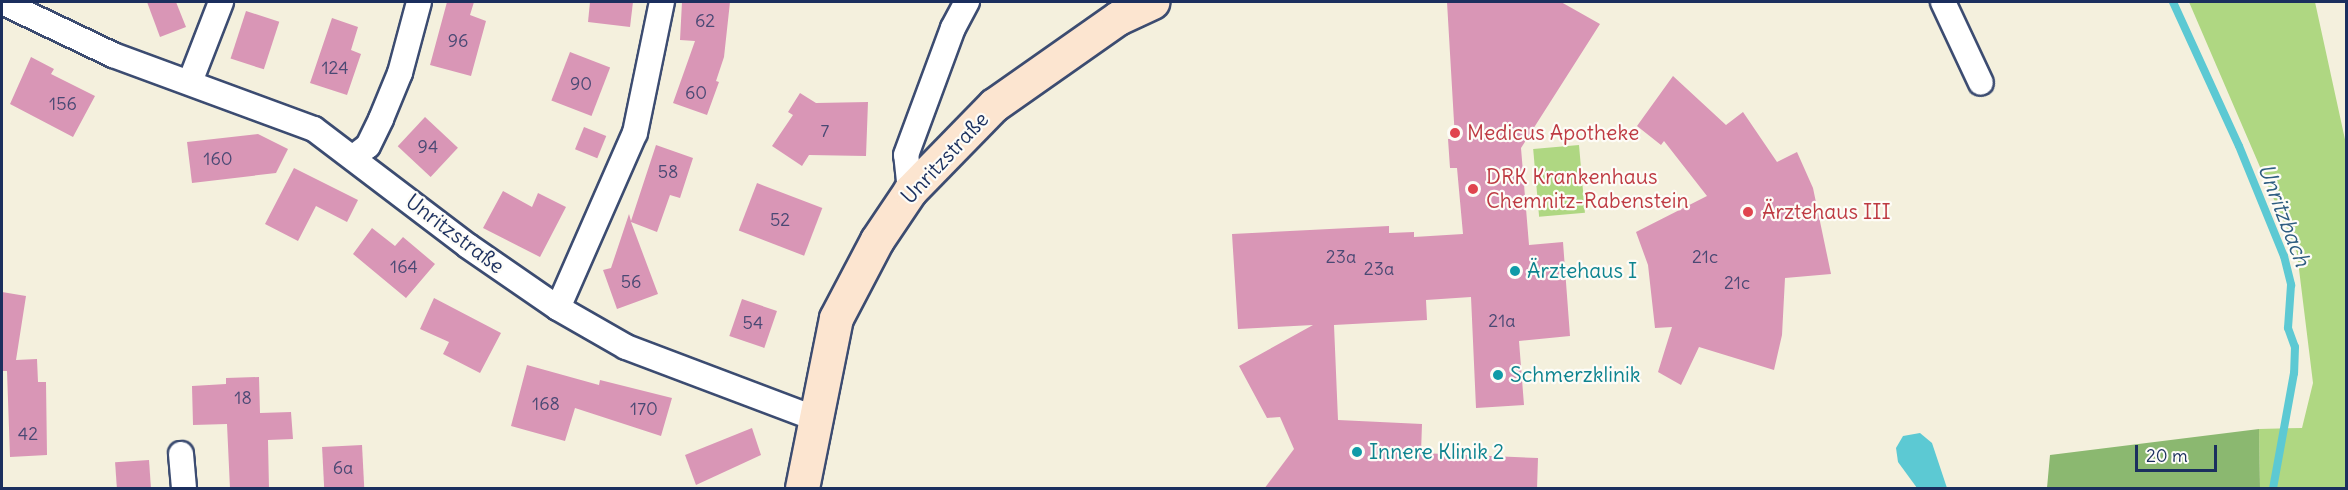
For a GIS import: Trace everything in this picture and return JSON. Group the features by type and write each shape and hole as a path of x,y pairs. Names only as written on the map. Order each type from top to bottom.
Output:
{"street":[{"name":"Unritzstraße","path":"2,2 113,55 314,129 355,156 468,246 558,308 626,347 817,419"},
{"path":"190,82 221,2"},
{"path":"355,156 368,146 396,82 419,2"},
{"path":"558,308 635,133 662,2"},
{"path":"910,191 906,155 953,28 967,2"},
{"name":"Unritzstraße","path":"802,489 836,318 877,240 910,191 994,105 1118,18 1153,2"},
{"path":"1943,2 1981,83"},
{"path":"181,454 184,489"}],"green space":[{"path":"2189,2 2315,2 2346,144 2346,488 2260,488 2259,429 2302,428 2313,383 2297,253"},
{"path":"1579,145 1585,213 1539,217 1533,149"},
{"path":"2259,429 2260,488 2047,488 2050,455"}],"water":[{"path":"1920,433 1932,443 1947,488 1917,488 1898,462 1896,448 1903,436"}],"building":[{"path":"147,2 176,2 186,27 160,37"},
{"path":"447,2 474,2 470,15 486,21 471,76 430,65"},
{"path":"590,2 633,2 630,27 588,22"},
{"path":"682,2 730,2 724,57 716,81 719,82 707,115 673,103 695,41 680,40"},
{"path":"1447,2 1561,2 1600,24 1521,148 1529,245 1563,242 1570,336 1519,341 1524,405 1476,408 1471,297 1426,300 1427,320 1334,325 1338,420 1422,424 1421,453 1538,458 1537,489 1264,489 1294,449 1280,417 1267,418 1239,366 1313,325 1238,329 1232,234 1389,226 1389,233 1414,232 1414,237 1463,234 1457,168 1450,168 1448,139 1455,139"},
{"path":"246,11 279,22 264,69 231,59"},
{"path":"332,18 358,27 351,50 361,54 347,95 310,83"},
{"path":"570,52 610,67 592,116 551,101"},
{"path":"31,57 54,69 51,74 95,96 73,137 10,104"},
{"name":"Ärztehaus III","path":"1673,76 1726,125 1743,112 1777,162 1797,152 1813,188 1831,274 1785,278 1782,335 1774,370 1699,347 1681,385 1658,372 1672,327 1655,328 1648,265 1636,232 1707,196 1664,141 1661,145 1637,126"},
{"path":"800,93 816,103 868,102 866,156 809,155 802,166 772,146 793,115 788,112"},
{"path":"425,117 458,148 431,177 398,146"},
{"path":"584,127 606,136 597,158 575,149"},
{"path":"258,134 288,149 276,173 192,183 187,142"},
{"path":"656,145 693,158 680,198 670,195 657,232 631,222 658,294 617,309 603,270 611,268 629,214 631,221"},
{"path":"294,168 358,200 347,222 316,206 298,241 265,224"},
{"path":"757,183 822,208 804,256 739,231"},
{"path":"503,191 532,207 538,193 566,207 540,257 483,228"},
{"path":"372,228 395,246 403,237 435,264 406,298 353,254"},
{"path":"2,292 26,296 16,360 37,359 38,382 46,382 47,455 10,457 7,371 2,371"},
{"path":"434,298 501,333 480,373 443,354 449,342 420,329"},
{"path":"742,299 777,311 764,348 729,336"},
{"path":"527,365 599,385 600,380 672,398 661,436 575,408 565,441 511,426"},
{"path":"259,377 260,413 291,412 293,439 268,440 269,489 230,489 227,424 193,425 192,386 226,384 226,378"},
{"path":"752,428 761,455 696,485 685,455"},
{"path":"362,445 364,488 324,488 322,447"},
{"path":"149,460 151,488 117,488 115,462"}],"waterway":[{"name":"Unritzbach","path":"2173,2 2239,146 2284,256 2291,285 2288,328 2295,347 2294,373 2273,488"}],"place":[{"name":"Medicus Apotheke","path":"1455,133"},
{"name":"DRK Krankenhaus Chemnitz-Rabenstein","path":"1473,189"},
{"name":"Ärztehaus III","path":"1748,212"},
{"name":"Ärztehaus I","path":"1515,271"},
{"name":"Schmerzklinik","path":"1498,375"},
{"name":"Innere Klinik 2","path":"1357,452"}]}
